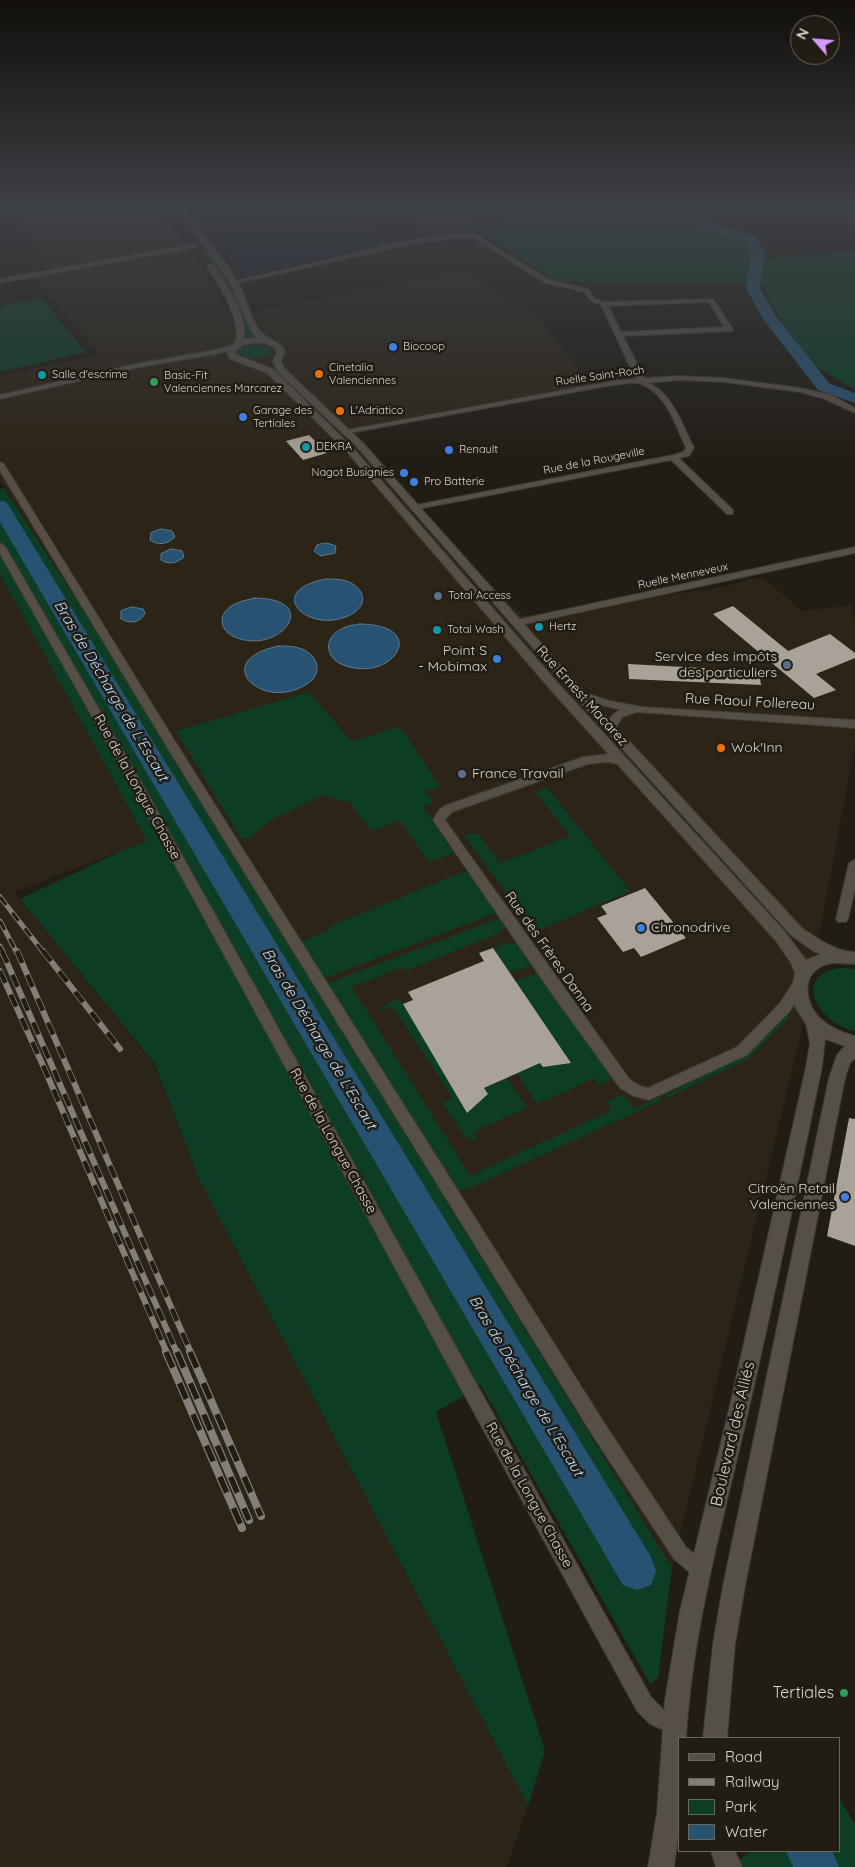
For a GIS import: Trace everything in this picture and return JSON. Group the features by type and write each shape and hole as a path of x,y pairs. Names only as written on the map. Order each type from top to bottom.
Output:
{"main road":[{"path":"228,294 242,331 237,345 231,354 244,361 267,361 277,356"},
{"name":"Rue Ernest Macarez","path":"239,294 254,329 265,341 275,344 280,348 280,353 277,356 277,363 280,369 347,432 516,623 797,932 818,947 848,957"},
{"path":"237,345 254,340 265,341"},
{"name":"Rue Ernest Macarez","path":"244,361 270,371 354,454 621,761 781,937 798,960 801,979 800,1001 805,1013 814,1023"},
{"path":"801,979 818,961 848,957"},
{"path":"814,1023 831,1035 855,1044"},
{"name":"Boulevard des Alliés","path":"668,1849 675,1725 687,1634 700,1570 740,1405 814,1067 818,1043 814,1023"},
{"name":"Boulevard des Alliés","path":"715,1737 724,1644 734,1586 837,1078 843,1060 855,1044"},
{"path":"722,1852 729,1867"}],"street":[{"path":"589,294 593,300 604,304 712,300 729,329 617,334"},
{"path":"604,304 641,381"},
{"path":"0,397 140,365 216,352 237,345"},
{"path":"177,359 212,357 244,361"},
{"name":"Ruelle Saint-Roch","path":"347,432 613,383 692,378 769,386 823,395 855,411"},
{"name":"Rue de la Rougeville","path":"416,508 688,453 690,448 669,404 655,389 641,381"},
{"path":"673,457 730,512"},
{"path":"0,464 174,749 597,1427 680,1553 700,1570"},
{"name":"Rue de la Longue Chasse","path":"0,546 147,803 644,1704 657,1717 675,1725"},
{"name":"Ruelle Menneveux","path":"516,623 855,550"},
{"name":"Rue Raoul Follereau","path":"580,694 608,704 643,710 855,724"},
{"name":"Rue Raoul Follereau","path":"611,728 614,718 620,713 643,710"},
{"name":"Rue des Frères Danna","path":"621,761 608,758 588,760 448,809 439,820 552,983 625,1084 638,1092 649,1094 737,1054 750,1044 785,1007 801,979"},
{"path":"842,919 855,864"}],"shaded area":[{"path":"48,294 217,294 229,316 341,294 502,294 534,312 591,385 357,434 475,569 524,616 722,587 762,577 803,611 851,605 855,621 855,745 798,1046 672,1568 81,607 0,481 0,376 100,354"},
{"path":"0,574 147,841 14,892 153,1063 200,1181 528,1806 507,1867 0,1867"}],"green space":[{"path":"231,294 236,294 254,336 246,337 235,302"},
{"path":"766,294 855,294 855,390 813,365 786,331"},
{"path":"41,298 86,352 0,372 0,306"},
{"path":"252,345 267,346 271,353 256,359 240,354 240,349"},
{"path":"4,488 81,607 672,1568 658,1678 650,1684 480,1384 436,1412 545,1751 528,1806 200,1181 154,1063 20,899 121,851 147,841 0,574 0,489"},
{"path":"309,692 352,742 400,726 440,786 426,792 433,803 423,806 453,853 429,862 400,821 371,831 350,803 323,795 273,819 248,839 240,837 176,731"},
{"path":"547,788 630,891 535,932 464,835 478,833 500,863 570,836 535,792"},
{"path":"467,870 498,912 325,978 300,942 326,932 331,926"},
{"path":"502,917 509,926 500,929 502,932 405,971 402,967 352,987 470,1176 612,1110 606,1101 624,1094 634,1109 660,1097 662,1100 471,1188 456,1191 326,984"},
{"path":"509,942 511,945 519,942 535,964 510,973 493,948"},
{"path":"842,968 855,969 855,1031 830,1019 815,999 814,988 817,979 826,972"},
{"path":"540,972 614,1078 599,1085 595,1078 537,1104 517,1073 540,1063 543,1067 571,1063 515,981"},
{"path":"400,999 467,1112 488,1094 484,1088 507,1078 527,1108 473,1132 478,1142 465,1137 443,1103 453,1098 392,1006 381,1011 384,1005"},
{"path":"787,1013 790,1017 748,1059 667,1098 665,1095 744,1056"},
{"path":"840,1800 855,1824 855,1867 740,1867 737,1862 749,1852 840,1852"}],"water":[{"path":"161,529 172,531 175,537 163,543 156,543 150,540 151,533"},
{"path":"327,543 336,546 335,553 321,556 314,551 317,545"},
{"path":"171,549 182,551 184,557 173,563 161,560 161,554"},
{"path":"326,579 338,579 354,585 361,593 361,606 352,614 336,620 321,620 308,616 299,610 295,601 297,593 307,585"},
{"path":"255,598 276,601 287,607 291,615 288,624 280,633 268,639 253,641 231,635 222,623 224,614 236,604"},
{"path":"132,607 143,609 145,613 141,619 135,622 128,622 121,619 121,611"},
{"path":"360,624 382,627 395,634 399,643 397,653 388,661 375,667 359,669 336,661 330,653 330,639 343,628"},
{"path":"279,646 299,648 312,656 317,665 317,670 312,680 290,691 274,692 260,688 250,681 245,672 247,662 258,653"}],"building":[{"name":"DEKRA","path":"309,435 327,453 303,460 286,441"},
{"path":"733,606 788,651 830,634 855,653 855,658 816,674 836,690 814,698 713,614"},
{"path":"628,664 759,671 761,685 629,679"},
{"name":"Chronodrive","path":"645,888 686,938 641,957 634,948 623,952 597,918 607,914 601,906"},
{"path":"493,948 571,1063 543,1067 540,1063 484,1088 488,1094 467,1113 403,1004 413,1000 408,992 484,961 479,953"},
{"name":"Citroën Retail Valenciennes","path":"849,1118 855,1119 855,1246 827,1236"}],"waterway":[{"path":"756,294 770,319 824,387 855,398"},
{"name":"Bras de Décharge de L'Escaut","path":"0,506 637,1571"},
{"name":"Bras de Décharge de L'Escaut","path":"809,1852 817,1867"}],"railway":[{"path":"0,897 44,953"},
{"path":"0,921 17,953"},
{"path":"0,946 3,953"},
{"path":"2,951 177,1353"},
{"path":"17,951 191,1353"},
{"path":"43,951 120,1049"},
{"path":"0,971 45,1070 167,1353"},
{"path":"166,1352 242,1528"},
{"path":"177,1352 249,1520"},
{"path":"190,1352 261,1516"}],"place":[{"name":"Biocoop","path":"393,347"},
{"name":"Cinetalia Valenciennes","path":"319,374"},
{"name":"Salle d'escrime","path":"42,375"},
{"name":"Basic-Fit Valenciennes Marcarez","path":"154,382"},
{"name":"L'Adriatico","path":"340,411"},
{"name":"Garage des Tertiales","path":"243,417"},
{"name":"DEKRA","path":"306,447"},
{"name":"Renault","path":"449,450"},
{"name":"Nagot Busignies","path":"404,473"},
{"name":"Pro Batterie","path":"414,482"},
{"name":"Total Access","path":"438,596"},
{"name":"Hertz","path":"539,627"},
{"name":"Total Wash","path":"437,630"},
{"name":"Point S - Mobimax","path":"497,659"},
{"name":"Service des impôts des particuliers","path":"787,665"},
{"name":"Wok'Inn","path":"721,748"},
{"name":"France Travail","path":"462,774"},
{"name":"Chronodrive","path":"641,928"},
{"name":"Citroën Retail Valenciennes","path":"845,1197"},
{"name":"Tertiales","path":"844,1693"}]}
